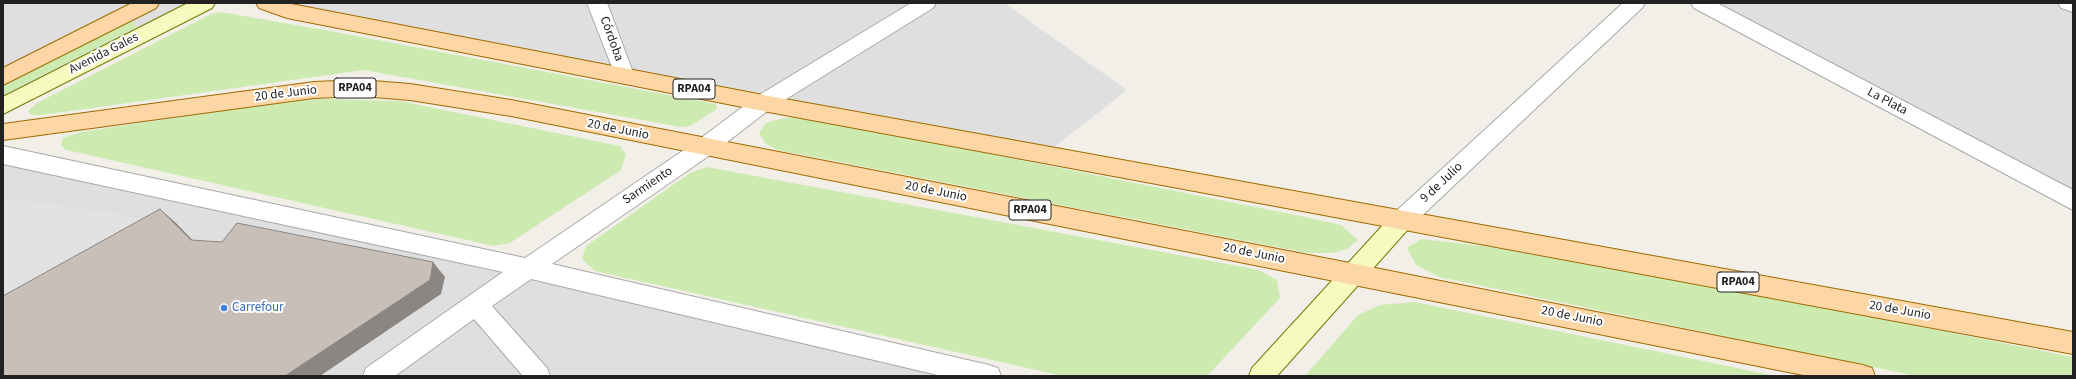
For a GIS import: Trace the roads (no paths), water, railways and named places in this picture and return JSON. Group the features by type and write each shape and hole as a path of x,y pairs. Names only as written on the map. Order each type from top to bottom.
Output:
{"main road":[{"name":"Avenida Gales","path":"3,77 149,3"},
{"name":"Avenida Gales","path":"3,106 206,3"},
{"name":"20 de Junio","path":"266,3 287,12 763,104 2073,343"},
{"name":"20 de Junio","path":"3,132 314,90 361,88 410,92 511,108 1355,274 1863,376"},
{"name":"9 de Julio","path":"1261,376 1355,274 1402,220"}],"street":[{"name":"Córdoba","path":"597,3 624,76"},
{"name":"Sarmiento","path":"375,376 528,268 705,147 763,104 926,3"},
{"name":"9 de Julio","path":"1402,220 1635,3"},
{"name":"La Plata","path":"1701,3 2073,201"},
{"path":"2068,3 2073,5"},
{"path":"3,156 528,268 989,376"},
{"path":"476,305 538,376"}],"place":[{"name":"Carrefour","path":"224,308"}]}
